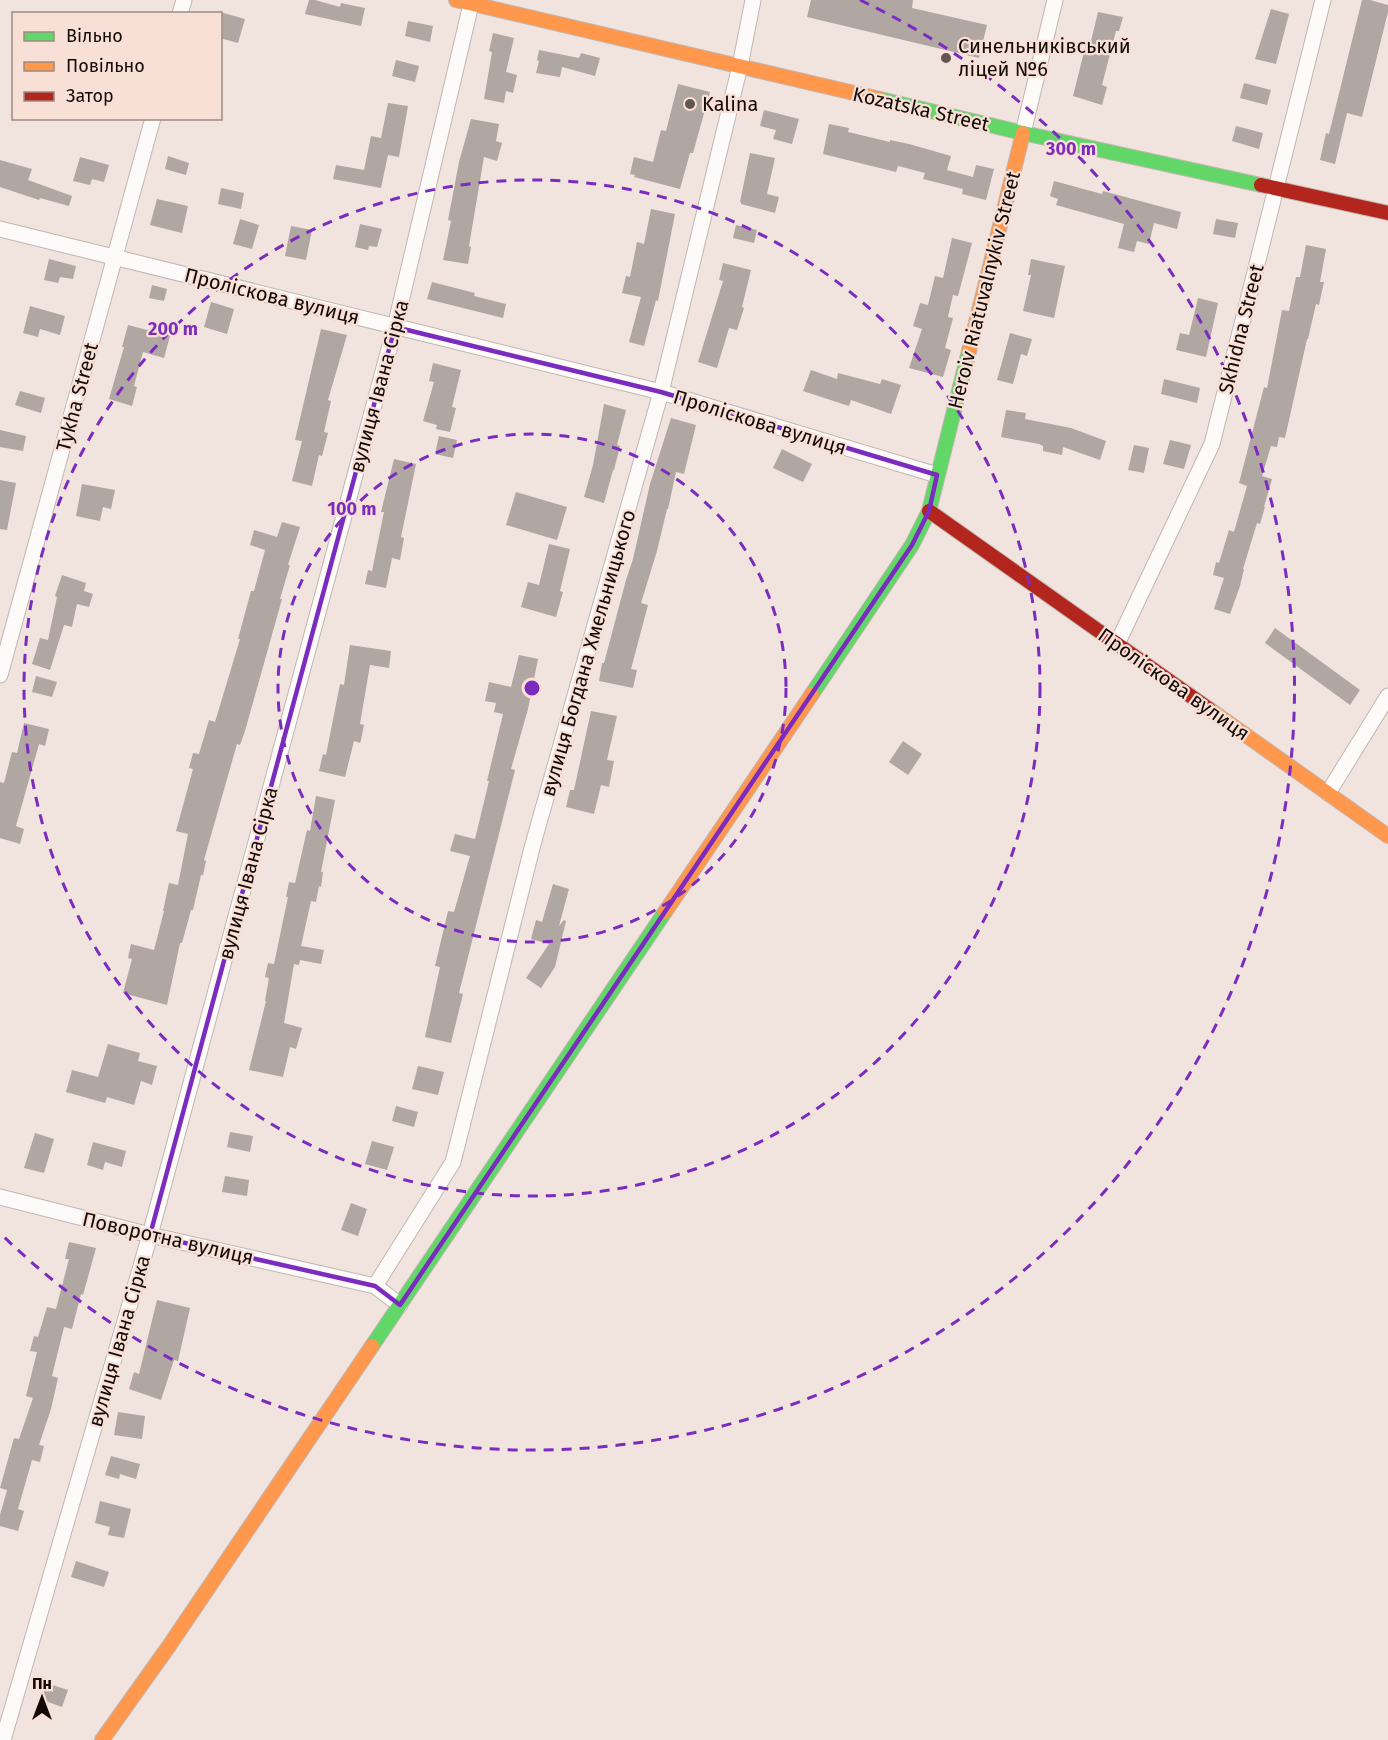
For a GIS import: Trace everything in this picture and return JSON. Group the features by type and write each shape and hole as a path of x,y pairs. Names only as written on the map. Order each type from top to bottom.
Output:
{"street":[{"name":"вулиця Богдана Хмельницького","path":"375,1286 453,1162 533,844 661,392 740,66 753,0"},
{"name":"Heroiv Riatuvalnykiv Street","path":"937,475 1055,0"},
{"name":"Skhidna Street","path":"1117,644 1212,444 1323,0"},
{"name":"Kozatska Street","path":"466,1 1023,133 1388,213"},
{"name":"вулиця Івана Сірка","path":"3,1740 150,1235 395,327 466,1"},
{"name":"Tykha Street","path":"0,675 152,120"},
{"name":"Проліскова вулиця","path":"0,229 661,392 937,475"},
{"path":"102,1740 170,1646 912,545 929,511 937,475"},
{"name":"Проліскова вулиця","path":"929,511 1388,836"},
{"path":"1328,793 1388,696"},
{"name":"Поворотна вулиця","path":"0,1197 150,1235 375,1286 400,1305"}],"highlighted area":[{"path":"395,327 661,392 937,475 929,511 912,545 400,1305 375,1286 150,1235"}],"building":[{"path":"309,0 340,7 341,3 365,8 361,26 305,14"},
{"path":"811,0 913,0 912,8 987,25 979,58 807,17"},
{"path":"1362,0 1388,5 1388,12 1362,117 1347,113 1335,164 1320,160 1326,133 1329,134"},
{"path":"1271,9 1289,14 1276,64 1255,59"},
{"path":"1098,12 1123,17 1119,31 1116,31 1102,85 1107,87 1102,105 1073,96 1086,44 1090,45"},
{"path":"222,13 245,19 238,43 222,39"},
{"path":"408,21 433,26 430,42 405,36"},
{"path":"493,33 514,38 506,72 517,75 513,93 506,91 504,103 484,99"},
{"path":"539,50 579,58 581,53 600,58 595,76 562,67 560,77 536,73"},
{"path":"396,60 419,66 415,82 392,76"},
{"path":"1244,83 1271,90 1267,105 1240,98"},
{"path":"678,84 710,92 680,189 630,174 634,157 653,162 661,130 666,131"},
{"path":"388,103 408,106 399,157 388,155 381,188 333,179 336,165 364,170 371,136 381,138"},
{"path":"764,110 799,119 792,144 773,139 776,130 760,126"},
{"path":"471,119 499,124 496,141 502,143 497,161 484,157 468,264 443,260 459,162"},
{"path":"829,124 849,128 848,132 909,144 951,156 947,170 973,177 976,165 994,169 986,200 962,194 963,189 923,179 925,173 898,166 896,172 823,154"},
{"path":"1236,126 1263,133 1259,149 1232,141"},
{"path":"750,153 775,158 767,194 779,197 775,213 740,202"},
{"path":"168,156 189,163 186,175 165,169"},
{"path":"80,157 109,165 104,182 92,179 90,185 73,181"},
{"path":"0,160 32,169 28,180 72,196 69,206 40,198 39,200 0,187"},
{"path":"1054,181 1102,194 1103,191 1181,212 1177,229 1154,223 1149,244 1137,241 1134,252 1118,248 1124,224 1056,205 1058,199 1050,196"},
{"path":"221,188 244,193 241,209 218,204"},
{"path":"157,199 188,206 182,233 150,225"},
{"path":"651,209 675,214 658,301 656,300 644,346 629,342 641,297 622,293 626,276 630,277 637,242 644,244"},
{"path":"240,219 259,225 252,249 233,244"},
{"path":"1216,219 1238,223 1235,238 1213,234"},
{"path":"360,224 382,229 377,247 369,246 368,250 355,247"},
{"path":"736,225 757,230 754,243 733,238"},
{"path":"291,226 312,230 306,260 285,256"},
{"path":"952,238 972,243 958,296 953,295 948,317 953,318 945,348 951,350 943,377 909,368 922,329 913,326 920,303 928,305 935,276 943,278"},
{"path":"1306,245 1326,249 1320,282 1324,282 1307,339 1285,438 1279,437 1277,447 1271,446 1262,476 1272,479 1260,524 1257,523 1230,614 1214,609 1224,578 1213,575 1229,530 1234,532 1247,486 1239,483 1264,387 1267,388 1282,310 1289,311 1296,277 1300,277"},
{"path":"49,259 76,266 73,279 60,277 58,283 44,280"},
{"path":"1031,259 1065,266 1054,318 1023,311 1031,275 1028,275"},
{"path":"723,263 751,270 742,307 744,308 737,330 729,328 717,368 698,362 723,281 719,280"},
{"path":"432,282 506,304 503,318 427,299"},
{"path":"152,285 167,289 164,301 149,298"},
{"path":"1198,298 1218,303 1206,357 1176,350 1180,333 1189,335"},
{"path":"211,302 234,309 227,334 204,327"},
{"path":"30,306 65,316 60,335 40,329 38,337 23,333"},
{"path":"128,325 170,336 164,358 143,352 134,386 137,387 132,406 109,399"},
{"path":"321,329 347,335 328,400 331,401 324,432 328,433 322,456 319,455 312,486 292,481 302,441 295,440"},
{"path":"1010,333 1032,339 1027,356 1021,354 1013,384 997,380"},
{"path":"433,363 461,370 452,407 456,408 450,432 436,429 437,425 423,421 434,382 429,381"},
{"path":"811,370 837,379 838,373 880,384 882,379 901,385 891,414 851,400 849,406 803,391"},
{"path":"1164,379 1200,388 1197,403 1161,394"},
{"path":"20,391 45,398 41,413 15,405"},
{"path":"604,404 626,410 617,445 620,446 604,503 584,497 593,465"},
{"path":"1006,410 1026,413 1025,419 1071,428 1106,441 1100,460 1063,447 1062,455 1043,451 1043,446 1039,444 1001,437"},
{"path":"671,418 696,425 684,474 676,472 657,551 641,603 648,605 631,669 637,670 633,688 599,681 602,663 604,663 633,559 650,484"},
{"path":"0,430 26,436 23,451 0,447"},
{"path":"439,436 457,440 453,458 435,454"},
{"path":"1170,440 1191,445 1184,469 1163,464"},
{"path":"1134,445 1149,448 1144,473 1128,470"},
{"path":"782,449 812,464 803,482 773,468"},
{"path":"394,459 416,464 401,537 404,538 400,560 392,558 386,588 365,584 368,570 372,571 384,512 381,512"},
{"path":"0,480 16,483 7,530 0,529"},
{"path":"82,484 115,490 111,509 103,507 100,521 76,516"},
{"path":"516,492 567,507 557,540 506,525"},
{"path":"282,522 300,527 245,731 240,745 237,744 204,860 206,861 203,875 201,875 193,910 191,910 182,943 180,943 167,1005 123,993 132,959 128,958 131,944 154,950 169,883 178,885 188,834 176,831 193,769 189,768 193,753 199,754 209,720 215,722 240,639 238,639 251,591 254,591 265,550 250,545 254,530 277,537"},
{"path":"549,544 570,549 560,591 563,592 556,617 521,607 528,582 539,585"},
{"path":"62,575 86,583 84,591 93,594 89,607 77,604 72,627 64,625 50,670 32,664 40,638 48,640 57,597 55,596"},
{"path":"1275,628 1360,690 1350,705 1265,643"},
{"path":"350,645 391,651 389,668 370,665 360,724 364,725 361,740 360,743 354,741 345,777 319,771 323,754 326,755 340,684 344,685"},
{"path":"519,655 538,659 528,709 511,769 515,770 459,993 463,994 451,1043 425,1037 440,967 435,966 448,911 454,912 470,856 450,851 455,834 475,839 503,714 494,712 496,703 485,701 489,682 511,687"},
{"path":"36,676 57,682 52,697 32,692"},
{"path":"591,711 617,716 607,760 614,761 609,787 601,785 594,814 566,807 570,790 574,790"},
{"path":"24,723 49,729 45,746 39,744 16,826 24,829 20,844 0,838 0,782 4,783 12,752 17,753"},
{"path":"903,741 922,754 908,775 889,762"},
{"path":"316,796 335,800 321,872 323,872 321,887 319,886 316,902 311,901 301,946 324,950 321,964 300,960 299,965 294,964 284,1023 302,1028 296,1049 290,1047 283,1077 249,1070 266,1001 269,978 265,977 268,963 274,964 289,882 295,883 307,830 310,831"},
{"path":"553,884 569,889 559,926 564,920 566,921 555,967 541,988 526,978 549,944 531,939 536,920 542,922"},
{"path":"108,1044 140,1053 138,1061 157,1066 152,1085 141,1081 134,1105 107,1097 105,1103 66,1092 72,1070 98,1077"},
{"path":"418,1066 444,1072 438,1095 412,1089"},
{"path":"396,1106 418,1112 414,1127 392,1121"},
{"path":"230,1132 253,1136 250,1152 227,1147"},
{"path":"35,1133 54,1139 44,1173 24,1168"},
{"path":"372,1141 394,1147 387,1170 365,1164"},
{"path":"93,1142 126,1151 122,1167 105,1162 103,1170 87,1165"},
{"path":"225,1176 249,1180 247,1196 222,1192"},
{"path":"351,1203 367,1209 358,1236 341,1230"},
{"path":"69,1242 96,1248 72,1329 64,1327 52,1376 58,1378 39,1445 44,1446 40,1462 32,1460 18,1509 24,1511 18,1531 0,1526 0,1515 7,1490 0,1488 14,1438 19,1439 33,1398 26,1396 37,1352 30,1351 34,1336 38,1337 47,1307 56,1309 69,1259 65,1259"},
{"path":"157,1300 190,1308 178,1361 174,1360 161,1400 129,1389 134,1372 139,1374"},
{"path":"118,1412 145,1416 142,1439 114,1435"},
{"path":"111,1456 140,1464 136,1479 120,1474 119,1479 105,1475"},
{"path":"100,1501 131,1509 124,1538 108,1535 110,1527 95,1523"},
{"path":"76,1561 109,1572 104,1587 71,1577"},
{"path":"46,1683 68,1690 62,1707 40,1699"}],"traffic: fast":[{"path":"880,99 1261,185"},
{"path":"812,694 912,545 929,511 969,351"},
{"path":"372,1346 665,912"}],"traffic: slow":[{"path":"456,0 880,99"},
{"path":"969,351 1023,133"},
{"path":"665,912 812,694"},
{"path":"1209,709 1388,836"},
{"path":"102,1740 169,1646 372,1346"}],"traffic: jam":[{"path":"1261,185 1388,213"},
{"path":"929,511 1209,709"}],"place":[{"name":"Синельниківський ліцей №6","path":"946,58"},
{"name":"Kalina","path":"690,104"}]}
